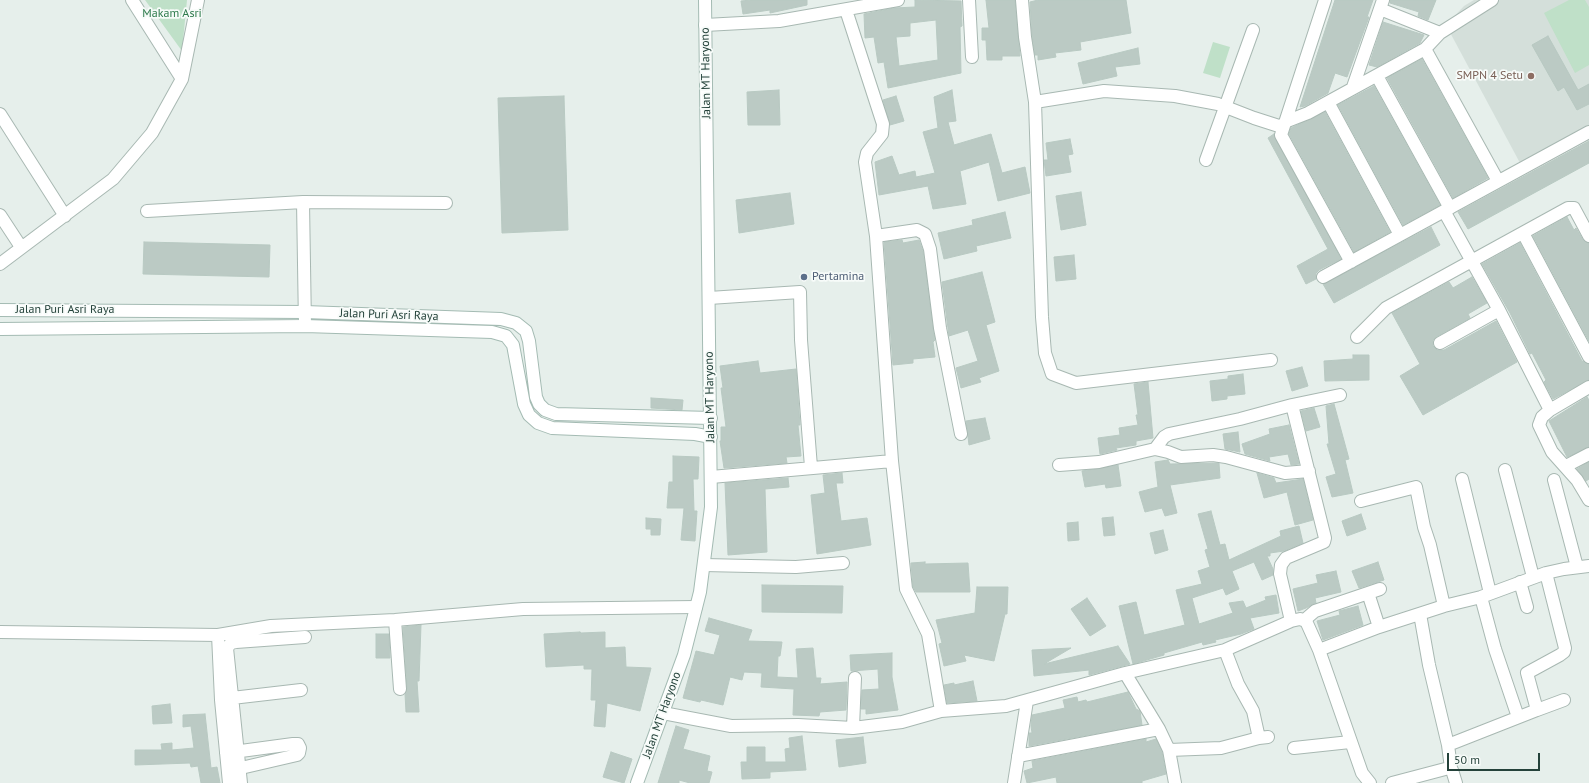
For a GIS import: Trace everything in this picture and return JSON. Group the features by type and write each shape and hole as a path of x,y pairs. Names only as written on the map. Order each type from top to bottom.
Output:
{"street":[{"path":"132,0 182,80"},
{"path":"0,264 113,179 135,155 155,128 182,80 198,0"},
{"name":"Jalan MT Haryono","path":"637,783 680,667 696,607 704,566 711,507 705,0"},
{"path":"705,25 779,21 846,10 893,0"},
{"path":"969,0 972,57"},
{"path":"1022,0 1025,37 1035,102 1042,317 1045,353 1052,374 1076,383 1271,360"},
{"path":"1325,0 1281,136 1351,262"},
{"path":"1035,102 1114,91 1176,96 1218,104 1254,118 1284,124 1308,113 1353,87 1377,76 1425,49 1440,33 1492,0"},
{"path":"1353,87 1382,5 1440,33"},
{"path":"846,10 883,124 882,134 866,153 865,162 876,236 892,462 906,589 928,634 941,711"},
{"path":"1206,160 1253,30"},
{"path":"1425,49 1498,181"},
{"path":"1377,76 1550,410"},
{"path":"1328,102 1400,235"},
{"path":"0,114 64,216"},
{"path":"1323,277 1589,132"},
{"path":"303,202 305,326"},
{"path":"147,211 303,202 446,203"},
{"path":"1356,337 1386,308 1471,259 1570,207 1574,208 1589,236"},
{"path":"0,215 21,248"},
{"path":"876,236 917,230 925,234 930,249 940,328 961,434"},
{"path":"1523,233 1589,357"},
{"path":"709,298 800,292 801,340 811,467"},
{"name":"Jalan Puri Asri Raya","path":"0,310 113,309 305,312 501,319 516,323 526,332 529,341 536,397 539,404 545,410 556,414 711,418"},
{"path":"1440,343 1498,310"},
{"path":"451,332 454,318"},
{"name":"Jalan Puri Asri Raya","path":"0,329 305,326 451,332 492,332 506,336 512,345 524,404 529,415 538,423 552,428 664,433 711,437"},
{"path":"1589,387 1550,410 1542,417 1539,425 1552,452 1566,466 1589,500"},
{"path":"1155,449 1164,437 1169,434 1240,419 1292,404 1340,395"},
{"path":"1291,621 1280,574 1281,565 1286,558 1324,542 1325,538 1292,404"},
{"path":"664,433 665,416"},
{"path":"1059,465 1099,462 1155,449 1181,457 1213,455 1226,457 1285,474 1308,471"},
{"path":"1566,466 1589,454"},
{"path":"711,477 811,467 892,462"},
{"path":"1505,470 1533,577"},
{"path":"1462,479 1486,595 1495,649 1518,717"},
{"path":"1319,650 1379,627 1444,606 1486,595 1533,577 1583,566 1554,480"},
{"path":"1361,501 1416,487 1424,527 1430,545 1444,606"},
{"path":"704,566 796,567 843,563"},
{"path":"1537,710 1527,673 1560,655 1564,652 1565,648 1546,573"},
{"path":"1520,582 1528,606"},
{"path":"1306,621 1308,616 1315,611 1380,589"},
{"path":"1368,593 1379,627"},
{"path":"0,632 113,635 218,635 271,626 395,620 523,609 696,607"},
{"path":"1420,614 1429,665 1448,745 1451,768 1456,783"},
{"path":"663,712 731,726 798,725 853,728 902,722 941,711 1006,706 1125,674 1225,650 1291,621 1300,619 1306,621 1319,650 1350,742 1362,773 1370,783"},
{"path":"395,620 400,689"},
{"path":"218,635 232,753"},
{"path":"241,783 232,774 232,698 227,648 231,643 305,637"},
{"path":"1169,750 1221,748 1263,738 1253,712 1238,684 1225,650"},
{"path":"1125,674 1159,729 1169,750 1173,783"},
{"path":"853,728 855,678"},
{"path":"232,698 301,690"},
{"path":"1448,745 1564,700"},
{"path":"1014,783 1027,701"},
{"path":"1018,756 1159,729"},
{"path":"1294,748 1350,742"},
{"path":"232,753 293,744 298,744 300,748 299,754 297,755 232,774"},
{"path":"1392,783 1451,768"}],"shaded area":[{"name":"SMPN 4 Setu","path":"1474,0 1589,0 1589,126 1520,163 1446,25 1464,6"}],"green space":[{"name":"Makam Asri","path":"145,0 187,0 182,51"},
{"path":"1569,0 1585,0 1589,7 1589,65 1575,73 1544,13"},
{"path":"1213,42 1230,47 1220,78 1203,73"}],"building":[{"path":"807,0 807,5 770,13 770,10 743,14 741,1"},
{"path":"915,0 961,1 961,73 888,88 884,62 878,63 874,37 865,38 864,14 894,8 915,7","holes":["936,20 938,60 899,66 896,37 910,36 910,23"]},
{"path":"986,0 1015,0 1020,56 1002,56 1002,60 987,60 986,40 982,40 982,28 989,28"},
{"path":"1038,0 1126,0 1131,33 1080,42 1081,50 1055,53 1056,57 1038,60 1038,55 1035,55 1032,36 1030,2"},
{"path":"1335,0 1373,0 1367,17 1369,17 1347,77 1335,73 1328,93 1305,106 1300,107"},
{"path":"1390,0 1436,0 1428,20 1418,16 1419,12 1390,3"},
{"path":"1383,22 1424,35 1420,43 1377,67 1369,65"},
{"path":"1548,36 1578,90 1589,84 1589,104 1577,110 1564,87 1558,91 1532,45"},
{"path":"1138,48 1140,64 1115,67 1117,76 1083,84 1078,63"},
{"path":"1422,59 1488,178 1453,198 1387,78"},
{"path":"1374,86 1440,205 1403,225 1338,105"},
{"path":"779,90 780,125 748,125 747,92"},
{"path":"952,90 956,121 948,122 954,145 991,134 1002,173 1025,167 1030,193 998,201 989,162 960,171 966,204 933,209 928,186 879,195 875,162 892,156 899,175 915,171 916,177 935,173 923,132 938,128 934,97"},
{"path":"564,96 568,230 502,233 498,98"},
{"path":"896,96 904,121 890,125 883,100"},
{"path":"1325,112 1390,232 1354,252 1289,134 1291,128"},
{"path":"1274,134 1341,259 1319,270 1316,273 1316,279 1306,284 1297,266 1328,249 1268,138"},
{"path":"1070,139 1073,154 1068,155 1071,172 1046,176 1044,160 1048,160 1046,143"},
{"path":"1589,141 1589,163 1468,229 1458,212"},
{"path":"1081,192 1086,225 1061,230 1056,196"},
{"path":"790,193 794,224 739,233 736,200"},
{"path":"1005,212 1011,238 976,246 977,251 944,259 938,233 973,225 972,220"},
{"path":"1567,217 1574,230 1576,228 1583,240 1589,243 1589,341 1533,236"},
{"path":"1431,227 1440,245 1334,303 1323,284"},
{"path":"902,240 903,243 919,240 923,251 935,340 933,342 935,357 913,359 913,363 893,365 884,242"},
{"path":"144,242 270,245 269,277 143,274"},
{"path":"1520,243 1582,361 1589,364 1589,380 1553,399 1544,382 1546,380 1532,353 1530,354 1510,313 1482,264"},
{"path":"1074,255 1076,279 1056,281 1054,257"},
{"path":"982,272 995,322 986,325 999,371 979,378 981,382 961,388 956,368 978,361 968,330 949,336 942,282"},
{"path":"1472,277 1487,303 1468,314 1470,318 1436,337 1433,340 1433,346 1437,350 1444,350 1496,321 1517,362 1423,415 1400,376 1420,364 1392,313 1449,282 1453,288"},
{"path":"1353,355 1369,355 1369,380 1325,381 1324,361 1353,359"},
{"path":"758,361 760,373 796,369 800,425 798,425 801,456 786,457 787,463 724,468 720,441 721,427 726,427 720,366"},
{"path":"1302,367 1308,386 1292,391 1286,371"},
{"path":"1243,374 1245,394 1227,396 1227,399 1212,401 1210,381 1228,379 1228,376"},
{"path":"1148,382 1153,438 1136,441 1136,445 1116,448 1117,450 1100,454 1098,438 1120,435 1119,428 1138,425 1134,384"},
{"path":"1587,397 1589,400 1589,447 1567,457 1549,421"},
{"path":"651,398 683,400 682,410 651,408"},
{"path":"1334,404 1349,459 1345,460 1353,493 1332,497 1326,477 1336,474 1327,444 1329,444 1326,406"},
{"path":"1314,408 1320,427 1306,431 1301,411"},
{"path":"985,418 990,439 969,445 966,421"},
{"path":"1289,425 1299,464 1291,465 1288,454 1269,457 1270,461 1245,454 1242,444 1270,434 1269,429"},
{"path":"1238,432 1240,452 1225,449 1223,434"},
{"path":"673,456 699,457 698,479 693,479 694,511 697,511 695,541 681,540 684,508 667,508 669,482 673,482"},
{"path":"1168,460 1170,464 1219,463 1220,478 1170,485 1177,513 1165,516 1162,508 1145,512 1139,492 1158,487 1155,462"},
{"path":"1589,462 1589,479 1586,481 1577,469"},
{"path":"1118,465 1121,486 1106,488 1105,484 1085,487 1082,471"},
{"path":"842,473 843,483 836,483 841,521 867,518 871,545 817,554 811,495 825,493 823,475"},
{"path":"1257,473 1274,478 1276,483 1303,479 1313,520 1295,525 1287,492 1264,498"},
{"path":"788,478 789,487 765,489 767,552 728,555 725,483"},
{"path":"1211,511 1220,545 1225,544 1229,560 1281,536 1280,531 1299,526 1303,543 1284,551 1270,553 1270,556 1267,556 1273,569 1273,575 1262,580 1254,562 1232,571 1239,589 1226,595 1223,588 1192,598 1199,624 1233,613 1229,603 1243,601 1246,608 1266,600 1265,597 1276,595 1279,613 1250,618 1254,629 1241,634 1215,640 1216,642 1203,645 1202,642 1133,664 1119,606 1136,602 1144,635 1185,625 1176,590 1202,584 1198,571 1210,567 1205,550 1208,549 1198,514"},
{"path":"1361,514 1366,529 1347,536 1342,521"},
{"path":"1113,517 1115,535 1104,536 1102,518"},
{"path":"646,518 661,519 660,535 651,535 651,529 646,529"},
{"path":"1078,522 1079,540 1068,541 1067,523"},
{"path":"1163,530 1168,550 1155,554 1150,533"},
{"path":"925,562 925,564 968,563 970,592 916,592 913,587 911,563"},
{"path":"1378,562 1384,580 1359,588 1352,571"},
{"path":"1336,571 1341,592 1315,598 1316,603 1298,611 1293,589 1318,583 1316,575"},
{"path":"762,585 843,586 842,613 762,612"},
{"path":"977,587 1008,587 1007,614 1005,614 994,661 964,655 966,661 944,666 939,644 942,643 936,620 975,613"},
{"path":"1087,598 1106,626 1090,636 1071,609"},
{"path":"1358,606 1363,625 1323,640 1317,621 1340,615 1339,611"},
{"path":"709,618 752,630 748,641 782,642 780,656 778,656 777,677 798,678 796,649 813,648 816,678 821,678 820,684 847,682 846,710 820,712 819,716 793,715 794,689 761,687 762,673 744,672 742,680 730,677 723,705 683,698 696,651 714,655 720,635 705,631"},
{"path":"421,625 419,681 417,681 419,712 406,712 405,694 407,688 403,627"},
{"path":"605,632 605,648 625,647 626,667 651,668 640,711 607,703 605,727 594,726 596,700 591,700 592,669 584,669 584,665 546,667 544,634"},
{"path":"376,634 389,634 390,658 376,658"},
{"path":"1118,646 1130,664 1089,675 1089,670 1034,676 1032,650 1071,648 1044,664"},
{"path":"892,653 892,677 898,710 866,714 866,709 861,709 862,690 879,689 878,669 851,671 850,655"},
{"path":"973,681 977,701 947,703 944,685 954,683 954,685"},
{"path":"1128,692 1136,709 1140,711 1142,725 1029,746 1029,733 1032,733 1032,715 1065,708 1063,700 1077,697 1078,702 1086,700 1087,702"},
{"path":"170,704 172,723 153,724 152,706"},
{"path":"205,714 211,768 217,767 220,783 201,783 198,766 191,767 190,763 135,765 135,750 162,750 161,744 172,743 172,750 194,748 191,726 183,727 183,715"},
{"path":"676,726 689,730 683,749 710,756 707,771 712,772 709,783 690,783 679,780 679,783 658,783"},
{"path":"802,736 806,770 770,772 770,778 742,779 741,762 747,762 747,747 765,747 765,762 786,762 785,749 790,748 789,738"},
{"path":"863,737 866,763 839,767 836,740"},
{"path":"1146,739 1146,742 1156,739 1162,752 1166,774 1142,781 1142,783 1057,783 1056,777 1027,783 1024,771 1033,768 1032,761"},
{"path":"611,752 632,759 624,783 603,777"}],"place":[{"name":"SMPN 4 Setu","path":"1531,76"},
{"name":"Pertamina","path":"804,277"}]}
